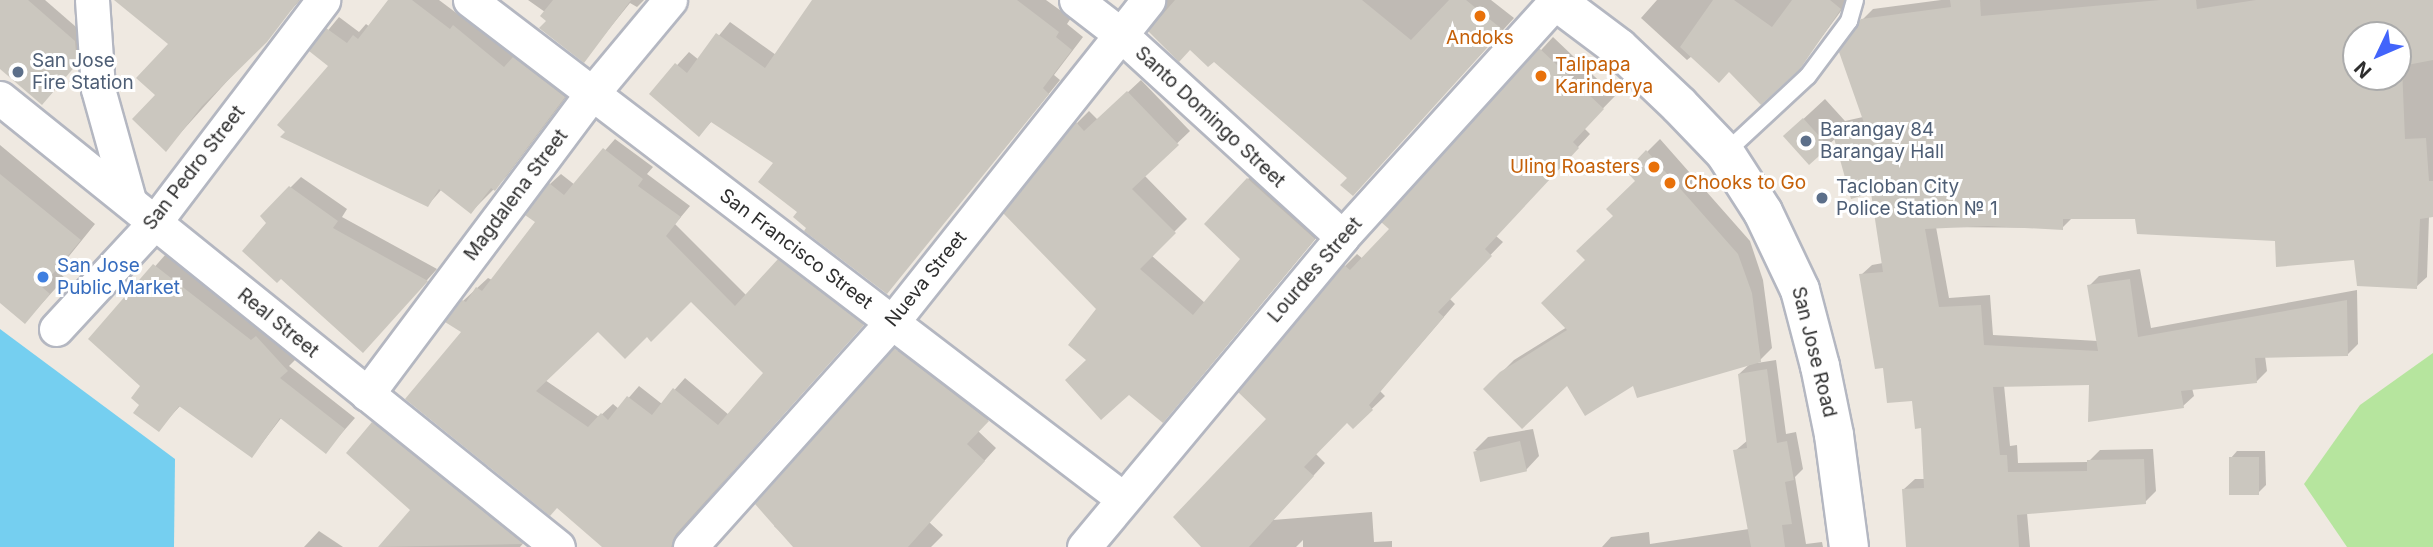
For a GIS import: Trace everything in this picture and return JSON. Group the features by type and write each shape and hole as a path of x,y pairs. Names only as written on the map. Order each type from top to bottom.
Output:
{"main road":[{"name":"San Jose Road","path":"1555,1 1619,48 1725,153 1763,212 1800,290 1834,435 1849,547"}],"street":[{"path":"92,0 98,89 129,200"},
{"name":"San Pedro Street","path":"56,329 153,223 323,0"},
{"name":"San Francisco Street","path":"470,0 590,96 893,321 1122,498"},
{"name":"Magdalena Street","path":"367,394 590,96 670,0"},
{"name":"Santo Domingo Street","path":"1076,0 1120,34 1342,237"},
{"name":"Nueva Street","path":"690,547 893,321 1148,0"},
{"name":"Lourdes Street","path":"1084,547 1122,498 1342,237 1555,1"},
{"name":"Real Street","path":"0,98 558,547"}],"lane":[{"path":"1725,153 1808,76 1849,21 1855,0"}],"green space":[{"path":"2433,353 2433,547 2347,547 2304,484 2360,405"}],"water":[{"path":"0,329 175,459 174,547 0,547"}],"building":[{"path":"0,0 28,0 75,41 77,64 42,105 0,69"},
{"path":"114,0 299,0 267,42 202,106 166,152 132,119 155,95 136,78 168,44"},
{"path":"388,0 412,0 450,29 453,25 504,67 513,57 565,97 495,191 491,188 471,214 439,189 428,207 280,137 285,132 277,125 328,66 309,51 326,28 347,43 353,35 358,39"},
{"path":"553,0 631,0 584,63 539,28 546,21 540,16"},
{"path":"812,0 1017,0 1059,32 1056,37 1072,50 1043,88 1049,94 887,294 804,231 806,228 793,217 797,212 758,182 773,163 711,122 699,137 649,94 675,63 687,73 716,33 765,68"},
{"path":"1175,0 1362,0 1411,40 1449,0 1466,0 1503,30 1353,196 1340,185 1347,178 1214,62 1208,67 1190,50 1179,62 1148,31"},
{"path":"1713,0 1734,0 1772,27 1792,0 1830,0 1841,9 1800,69 1761,105 1729,72 1719,83 1680,47"},
{"path":"1950,0 1980,0 1981,16 2160,0 2196,0 2197,9 2256,0 2433,0 2433,60 2412,64 2412,21 2342,21 2342,91 2403,91 2405,139 2426,138 2429,181 2433,181 2433,217 2420,219 2417,289 2357,286 2354,260 2276,267 2275,241 2137,234 2135,219 2063,219 2063,230 1988,226 1925,229 1939,307 1981,305 1984,345 2098,351 2087,285 2130,279 2138,337 2347,300 2348,356 2255,358 2257,383 2181,391 2184,408 2088,422 2089,385 1993,387 2000,455 2007,455 2008,472 2087,471 2087,460 2144,459 2146,504 2017,515 2019,547 1906,547 1902,489 1924,488 1921,428 1915,429 1912,401 1887,403 1883,368 1875,369 1859,274 1883,272 1871,193 1851,199 1832,131 1864,123 1839,52 1861,19 1951,7"},
{"path":"1539,48 1604,109 1573,142 1579,148 1485,249 1492,256 1438,312 1444,317 1369,405 1373,410 1353,429 1347,423 1304,467 1314,476 1249,547 1201,547 1173,517 1266,419 1238,392 1344,265 1350,270 1389,229 1381,222"},
{"path":"1127,91 1179,145 1132,189 1176,233 1140,269 1193,315 1240,259 1204,224 1247,178 1315,239 1163,423 1129,395 1101,420 1065,380 1086,360 1068,345 1096,309 1003,213 1076,122 1084,131"},
{"name":"Barangay 84 Barangay Hall","path":"1803,118 1829,147 1809,165 1783,136"},
{"path":"603,148 643,179 638,186 681,217 666,236 735,306 778,259 864,325 676,534 671,547 602,547 557,508 550,516 405,399 461,332 445,322 462,300 466,302 476,287 482,291 535,222 525,215 549,183 564,195","holes":["691,302 763,373 718,425 673,388 652,415 627,396 608,420 601,413 588,427 536,391 598,332 625,359 647,337 651,342"]},
{"path":"1646,150 1738,254 1752,293 1761,362 1637,398 1633,386 1585,416 1567,386 1522,429 1483,389 1500,372 1567,330 1541,303 1585,260 1576,251 1613,216 1606,209 1635,181 1626,171"},
{"path":"0,174 81,240 42,287 50,294 25,324 0,303"},
{"path":"289,186 338,221 333,228 428,281 363,353 281,279 277,283 242,251 266,223 260,216"},
{"path":"153,264 251,340 256,336 288,371 280,378 345,429 326,454 280,418 252,458 179,406 159,432 133,413 139,405 131,398 140,386 88,339"},
{"path":"894,348 989,421 967,444 985,461 908,547 793,547 755,504"},
{"path":"1767,369 1777,443 1787,441 1794,480 1785,482 1792,524 1782,525 1785,547 1751,547 1733,450 1747,448 1738,374"},
{"path":"372,422 524,544 378,547 410,510 346,453"},
{"path":"1520,441 1527,471 1480,482 1473,452"},
{"path":"2229,457 2259,457 2259,495 2229,495"}],"place":[{"name":"Andoks","path":"1480,16"},
{"name":"San Jose Fire Station","path":"18,72"},
{"name":"Talipapa Karinderya","path":"1541,76"},
{"name":"Barangay 84 Barangay Hall","path":"1806,141"},
{"name":"Uling Roasters","path":"1654,167"},
{"name":"Chooks to Go","path":"1670,183"},
{"name":"Tacloban City Police Station № 1","path":"1822,198"},
{"name":"San Jose Public Market","path":"43,277"}]}
